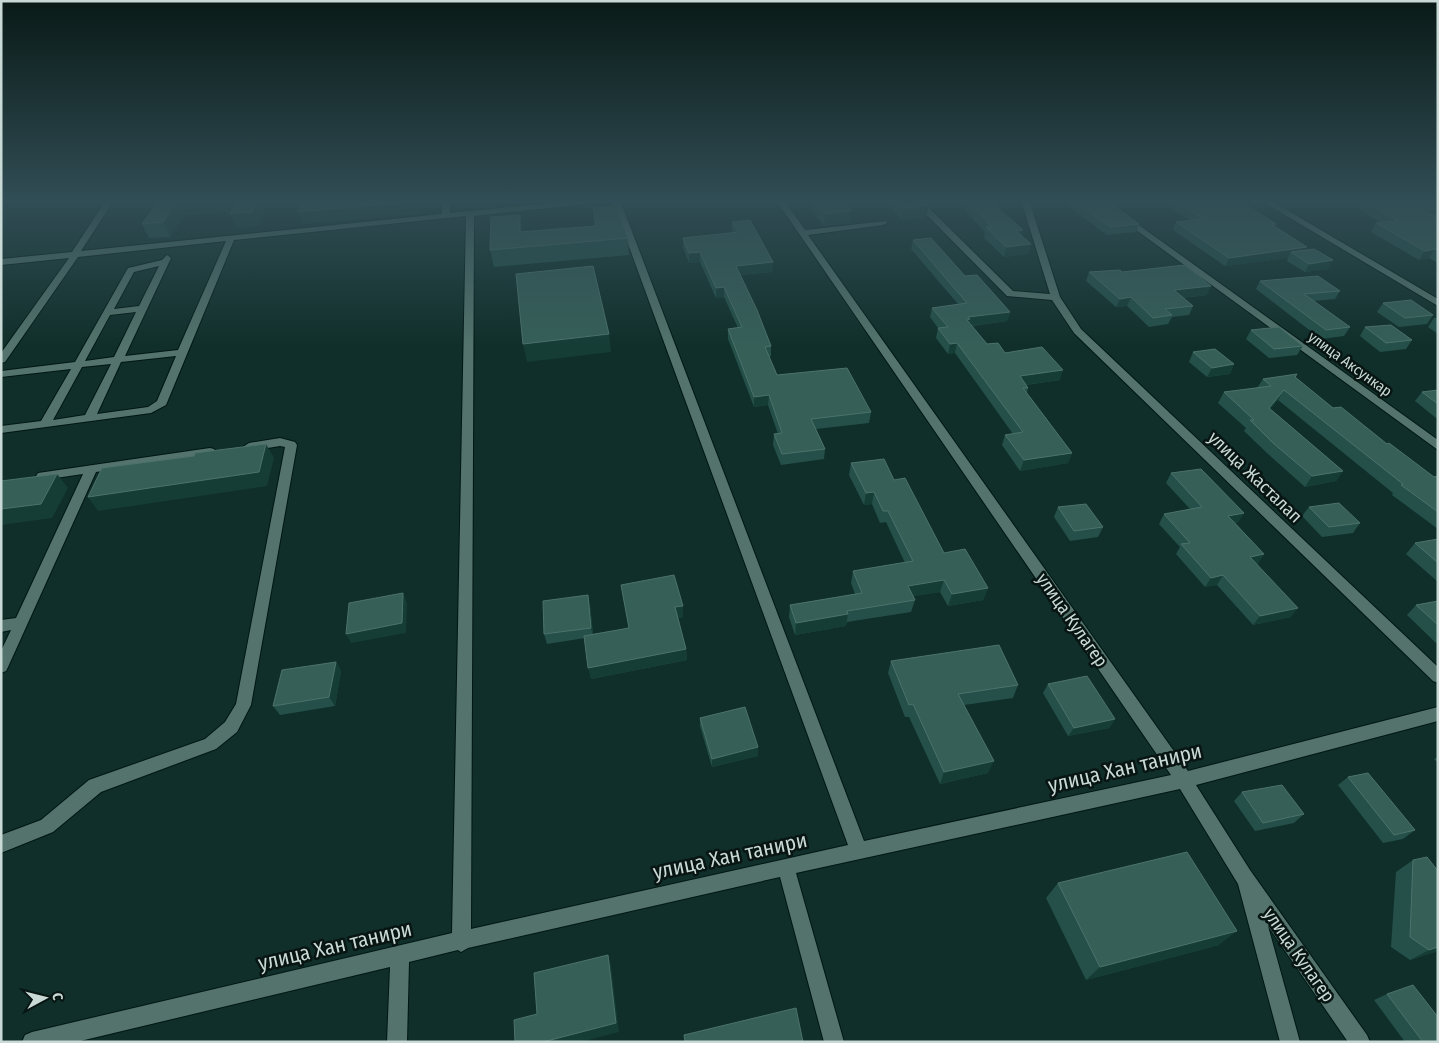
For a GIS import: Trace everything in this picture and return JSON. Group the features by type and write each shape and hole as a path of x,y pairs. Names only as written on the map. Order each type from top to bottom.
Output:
{"street":[{"path":"1,360 79,249"},
{"path":"1,262 145,249"},
{"path":"90,417 166,262 170,249"},
{"path":"1,430 151,410 158,407 162,403 227,249"},
{"path":"461,942 470,249"},
{"path":"634,249 859,852"},
{"name":"улица Кулагер","path":"814,249 1184,780 1244,876 1360,1042"},
{"path":"965,249 1010,294 1055,297"},
{"name":"улица Жасталап","path":"1040,249 1055,297 1077,331 1438,677"},
{"name":"улица Аксункар","path":"1166,249 1438,446"},
{"path":"1346,249 1438,303"},
{"path":"45,424 131,270 166,262"},
{"path":"107,312 144,308"},
{"path":"1,374 182,352"},
{"path":"1,844 47,826 95,786 210,744 231,727 242,705 291,445 280,442 28,478"},
{"path":"2,664 91,470"},
{"path":"1,626 20,622"},
{"name":"улица Хан танири","path":"32,1042 461,942 576,913 1184,780 1438,714"},
{"path":"786,868 834,1042"},
{"path":"1244,876 1290,1042"},
{"path":"397,1042 400,956"}],"building":[{"path":"687,249 766,249 773,262 736,266 757,310 771,346 765,347 777,375 847,368 871,412 811,419 825,449 782,454 774,434 782,433 769,395 754,397 728,329 742,327 724,287 716,288 700,252 689,253"},
{"path":"920,249 941,249 965,276 977,275 1010,312 968,317 970,319 967,320 987,344 998,343 1005,353 1042,347 1063,370 1020,376 1028,388 1023,388 1072,453 1024,460 1005,435 1023,432 957,343 950,344 938,328 948,327 932,308 967,303"},
{"path":"1215,249 1295,249 1229,258"},
{"path":"1314,249 1333,260 1309,264 1291,252"},
{"path":"1421,249 1438,249 1438,251 1435,249 1425,251"},
{"path":"1185,265 1211,286 1174,290 1193,306 1165,309 1172,315 1153,318 1131,297 1120,299 1089,272 1120,270 1122,272"},
{"path":"593,266 609,334 523,344 516,274"},
{"path":"1318,276 1340,291 1304,294 1350,327 1326,330 1260,281"},
{"path":"1411,300 1433,315 1405,318 1383,303"},
{"path":"1391,325 1412,340 1386,343 1365,327"},
{"path":"1279,327 1303,346 1274,349 1251,330"},
{"path":"1215,349 1234,364 1212,368 1193,352"},
{"path":"1297,374 1295,377 1333,408 1341,407 1387,444 1389,443 1434,477 1438,476 1438,512 1401,485 1403,484 1284,390 1269,408 1343,471 1312,476 1273,443 1250,420 1254,420 1224,392 1271,386 1263,379"},
{"path":"1438,390 1438,404 1422,392"},
{"path":"266,444 259,472 88,497 102,468"},
{"path":"884,459 894,480 905,478 944,553 965,549 988,588 952,594 944,580 908,586 915,600 847,611 848,614 796,623 790,605 862,593 853,571 913,561 888,511 883,511 874,492 866,493 851,463"},
{"path":"1201,469 1244,513 1228,516 1264,554 1250,557 1298,608 1260,616 1223,575 1211,578 1181,544 1190,543 1164,514 1202,507 1171,473"},
{"path":"57,474 41,504 1,509 1,481"},
{"path":"1339,503 1360,523 1329,527 1309,507"},
{"path":"1086,504 1103,527 1074,531 1058,507"},
{"path":"1438,539 1438,563 1415,543"},
{"path":"674,575 683,606 675,607 686,649 588,668 584,636 629,628 621,585"},
{"path":"403,593 402,623 346,634 349,603"},
{"path":"588,595 591,628 544,634 543,601"},
{"path":"1438,601 1438,625 1416,605"},
{"path":"999,645 1018,685 958,694 994,761 944,772 913,704 909,705 891,661"},
{"path":"336,662 329,697 273,706 282,670"},
{"path":"1087,676 1115,719 1074,728 1048,684"},
{"path":"745,707 758,747 712,759 700,718"},
{"path":"1368,773 1415,830 1394,835 1348,777"},
{"path":"1282,785 1304,814 1263,823 1242,792"},
{"path":"1187,852 1237,931 1100,967 1058,883"},
{"path":"1427,857 1438,871 1438,947 1429,950 1410,937 1413,860"},
{"path":"608,955 616,1023 543,1042 515,1042 514,1020 537,1014 534,973"},
{"path":"1413,985 1438,1017 1438,1042 1423,1042 1387,994"},
{"path":"796,1008 803,1042 685,1042 684,1035"}]}
